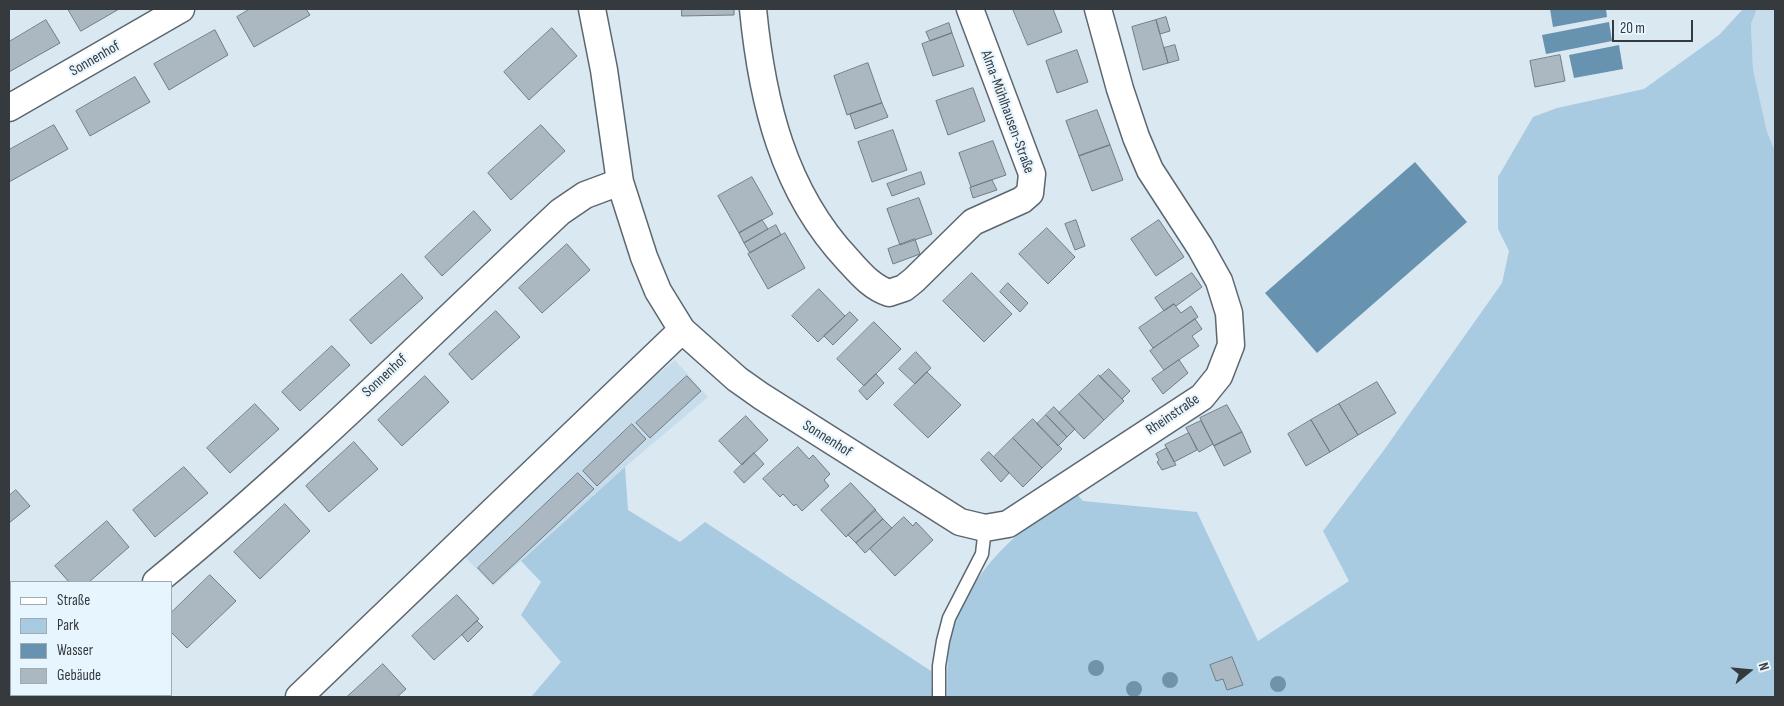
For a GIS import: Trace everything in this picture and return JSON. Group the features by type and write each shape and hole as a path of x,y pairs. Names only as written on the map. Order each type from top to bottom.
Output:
{"street":[{"name":"Sonnenhof","path":"9,108 181,9"},
{"name":"Sonnenhof","path":"592,9 604,70 620,182 644,257 658,291 682,330 737,379 792,417 960,522 985,528"},
{"name":"Alma-Mühlhausen-Straße","path":"753,9 759,59 766,93 787,165 797,188 834,246 875,287 889,293 904,288 914,280 974,222 1022,200 1030,193 1032,174 970,9"},
{"name":"Rheinstraße","path":"985,528 1008,524 1202,397 1219,376 1231,345 1229,313 1219,281 1200,247 1150,170 1136,137 1123,97 1098,9"},
{"name":"Sonnenhof","path":"157,581 210,538 302,454 560,212 585,195 620,182"},
{"path":"299,697 682,330"}],"lane":[{"path":"938,697 939,666 949,618 982,554 985,528"}],"shaded area":[{"path":"1757,9 1775,9 1775,151 1767,132 1753,69 1751,24"},
{"path":"675,360 708,397 625,467 493,586 463,555 618,406"}],"green space":[{"path":"1743,9 1757,9 1751,24 1753,69 1767,132 1775,151 1775,697 947,697 949,650 957,618 981,574 1014,538 1075,492 1083,501 1197,512 1258,641 1349,581 1323,531 1384,450 1502,283 1509,251 1498,229 1498,177 1533,117 1557,108 1644,89 1719,35"},
{"path":"625,467 628,510 680,542 705,522 931,671 932,697 531,697 561,662 521,615 541,582 521,561"}],"water":[{"path":"1550,9 1606,9 1607,17 1553,27"},
{"path":"1609,22 1612,41 1546,54 1542,35"},
{"path":"1619,45 1623,69 1574,78 1569,55"},
{"path":"1415,162 1467,222 1317,353 1265,293"}],"building":[{"path":"68,9 119,9 81,31"},
{"path":"250,9 306,9 310,15 254,47 237,17"},
{"path":"682,9 734,9 734,15 682,16"},
{"path":"1013,9 1053,9 1062,32 1028,45"},
{"path":"1166,17 1170,31 1160,34 1156,20"},
{"path":"46,20 60,43 9,72 9,42"},
{"path":"1156,20 1168,63 1143,70 1132,27"},
{"path":"949,23 952,33 930,41 926,32"},
{"path":"552,28 577,56 529,100 504,72"},
{"path":"215,30 228,55 169,90 154,64"},
{"path":"952,33 964,66 933,76 922,44"},
{"path":"1175,45 1179,60 1168,63 1164,48"},
{"path":"1077,50 1088,82 1057,93 1046,61"},
{"path":"1560,55 1565,81 1535,87 1530,61"},
{"path":"868,63 882,103 847,115 834,76"},
{"path":"135,77 150,102 90,136 76,111"},
{"path":"973,88 985,121 948,135 936,101"},
{"path":"882,103 888,117 855,129 850,114"},
{"path":"1097,110 1110,145 1079,156 1066,121"},
{"path":"54,125 68,149 9,182 9,150"},
{"path":"541,125 565,151 511,200 488,173"},
{"path":"893,130 907,170 872,182 858,142"},
{"path":"993,141 1006,175 971,187 959,153"},
{"path":"1110,145 1123,180 1092,191 1079,156"},
{"path":"921,172 925,184 892,196 887,184"},
{"path":"752,177 773,214 739,233 718,196"},
{"path":"992,180 997,190 973,198 970,188"},
{"path":"919,198 932,234 900,245 887,209"},
{"path":"474,211 491,230 442,276 425,257"},
{"path":"762,220 768,229 744,243 739,233"},
{"path":"1076,220 1085,246 1075,250 1065,224"},
{"path":"1159,220 1184,257 1156,276 1131,239"},
{"path":"776,225 781,235 750,253 744,243"},
{"path":"1047,228 1075,257 1048,284 1019,254"},
{"path":"785,233 805,268 768,289 748,254"},
{"path":"915,239 920,254 893,264 888,249"},
{"path":"567,244 590,270 542,313 519,288"},
{"path":"972,273 1012,314 984,342 943,301"},
{"path":"1192,273 1202,287 1176,306 1174,304 1164,311 1155,298"},
{"path":"402,274 423,298 371,344 350,320"},
{"path":"1008,283 1028,303 1020,312 1000,292"},
{"path":"819,289 845,316 818,342 792,316"},
{"path":"1174,304 1181,313 1191,306 1198,317 1153,348 1139,328"},
{"path":"496,311 520,337 472,380 449,354"},
{"path":"850,312 858,320 833,345 824,336"},
{"path":"1195,319 1202,329 1192,336 1199,346 1164,370 1150,351"},
{"path":"874,322 901,349 864,386 837,359"},
{"path":"332,346 350,365 300,411 282,392"},
{"path":"916,352 931,368 915,384 899,369"},
{"path":"1179,360 1188,373 1163,394 1152,379"},
{"path":"1109,369 1130,391 1122,399 1100,377"},
{"path":"927,372 961,405 928,438 894,405"},
{"path":"876,374 884,383 867,400 859,391"},
{"path":"1099,375 1124,401 1104,420 1079,394"},
{"path":"425,376 449,402 402,446 378,420"},
{"path":"687,376 701,391 650,438 636,423"},
{"path":"1377,382 1396,413 1358,435 1339,404"},
{"path":"1079,394 1104,420 1084,439 1059,413"},
{"path":"255,404 279,429 230,473 207,448"},
{"path":"1339,404 1358,435 1330,452 1311,420"},
{"path":"1227,405 1242,432 1214,446 1200,418"},
{"path":"1054,407 1075,429 1067,437 1046,415"},
{"path":"1046,415 1067,437 1058,446 1037,424"},
{"path":"746,416 768,440 742,465 719,441"},
{"path":"1033,419 1062,449 1042,468 1013,438"},
{"path":"1311,420 1330,452 1306,466 1288,434"},
{"path":"1201,421 1213,444 1199,452 1186,428"},
{"path":"632,424 646,439 597,486 583,471"},
{"path":"1242,432 1251,452 1224,466 1214,446"},
{"path":"1189,433 1197,450 1174,462 1165,445"},
{"path":"1013,438 1042,468 1023,487 994,457"},
{"path":"354,442 378,469 329,512 306,486"},
{"path":"798,447 809,459 813,455 830,474 824,480 829,486 802,511 796,504 794,506 783,494 780,497 763,479"},
{"path":"1167,448 1176,465 1162,470 1157,462 1159,460 1156,454"},
{"path":"989,452 1009,473 1001,482 981,460"},
{"path":"754,453 764,464 744,483 734,472"},
{"path":"184,467 208,493 155,537 133,510"},
{"path":"578,473 594,489 493,584 478,568"},
{"path":"851,483 876,510 846,537 821,510"},
{"path":"16,490 30,506 9,523 9,496"},
{"path":"285,504 310,531 260,579 234,552"},
{"path":"875,510 883,519 856,543 848,535"},
{"path":"904,517 913,526 916,522 933,540 895,576 870,549"},
{"path":"883,519 892,528 865,553 856,543"},
{"path":"107,521 129,547 90,581 68,581 55,566"},
{"path":"210,575 236,601 187,648 172,633 172,612"},
{"path":"457,595 479,619 434,660 412,636"},
{"path":"477,621 483,627 468,642 462,635"},
{"path":"1232,657 1243,685 1227,690 1223,679 1216,681 1210,665"},
{"path":"383,664 406,689 397,697 347,697"}]}
